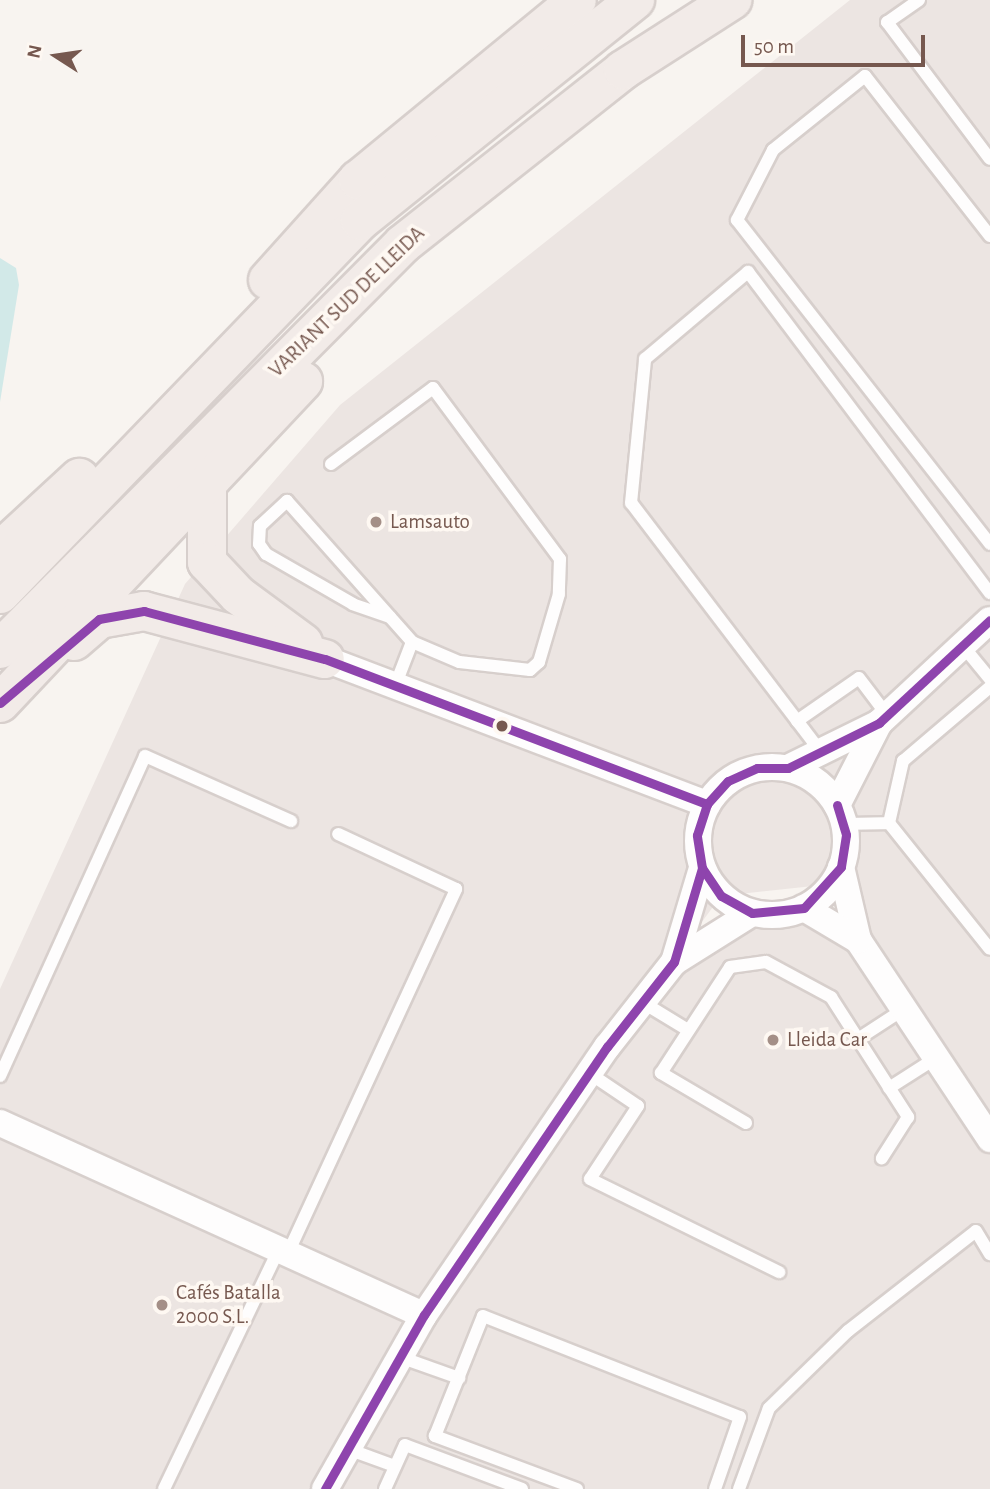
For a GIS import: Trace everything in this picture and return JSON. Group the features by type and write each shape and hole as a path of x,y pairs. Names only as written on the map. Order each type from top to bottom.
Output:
{"highway":[{"path":"146,417 358,180 577,0"},
{"name":"VARIANT SUD DE LLEIDA","path":"0,594 360,221 635,0"},
{"name":"VARIANT SUD DE LLEIDA","path":"0,649 403,244 623,70 732,0"},
{"path":"0,703 426,250 623,70"},
{"path":"0,551 360,221"},
{"path":"207,482 207,562 238,596 325,659"},
{"path":"0,703 99,620 144,611 325,659"}],"street":[{"path":"674,962 702,868 698,835 707,804 728,781 747,772 788,768 883,719 990,620"},
{"path":"325,659 707,804"},
{"path":"883,719 839,814 841,867 858,940 990,1139"},
{"path":"788,768 816,782 839,814"},
{"path":"804,908 841,867"},
{"path":"702,868 721,896 752,913"},
{"path":"325,1489 424,1315 589,1073 674,962 752,913 804,908 858,940"},
{"path":"0,1123 424,1315"}],"lane":[{"path":"919,0 887,22 990,159"},
{"path":"990,236 865,76 774,150 737,219 990,544"},
{"path":"821,752 631,503 645,359 748,272 990,593"},
{"path":"331,464 433,388 560,559 559,594 539,662 530,670 459,662 412,642 390,617 287,501 260,526 258,544 266,554 353,604 390,617"},
{"path":"395,686 412,642"},
{"path":"963,646 990,679"},
{"path":"797,721 859,678 883,719"},
{"path":"889,822 903,761 990,687"},
{"path":"0,1076 145,756 291,821"},
{"path":"839,814 889,822 990,949"},
{"path":"164,1489 283,1251 456,889 338,834"},
{"path":"746,1123 661,1073 730,967 766,962 831,997 908,1117 882,1158"},
{"path":"642,1002 688,1030"},
{"path":"858,1039 904,1010"},
{"path":"889,1088 936,1058"},
{"path":"589,1073 638,1106 590,1179 779,1272"},
{"path":"739,1489 769,1408 848,1331 976,1231 990,1254"},
{"path":"577,1489 436,1436 483,1316 740,1417 715,1489"},
{"path":"400,1357 459,1378"},
{"path":"385,1489 405,1445 522,1489"},
{"path":"348,1448 395,1466"}],"shaded area":[{"path":"850,0 990,0 990,1130 832,884 721,896 651,991 736,923 792,913 854,947 990,1145 990,1489 0,1489 0,989 185,584 340,405"}],"water":[{"path":"0,258 16,268 19,285 0,402"}],"transit line":[{"path":"0,703 99,619 144,611 325,659 707,804"},
{"path":"837,805 846,835 841,867 804,908 752,913 721,896 702,868 697,835 707,804 728,781 757,768 788,768 879,723 990,620"},
{"path":"325,1489 424,1315 607,1047 674,962 702,868"}],"place":[{"name":"Lamsauto","path":"376,522"},
{"name":"Lleida Car","path":"773,1040"},
{"name":"Cafés Batalla 2000 S.L.","path":"162,1305"}]}
